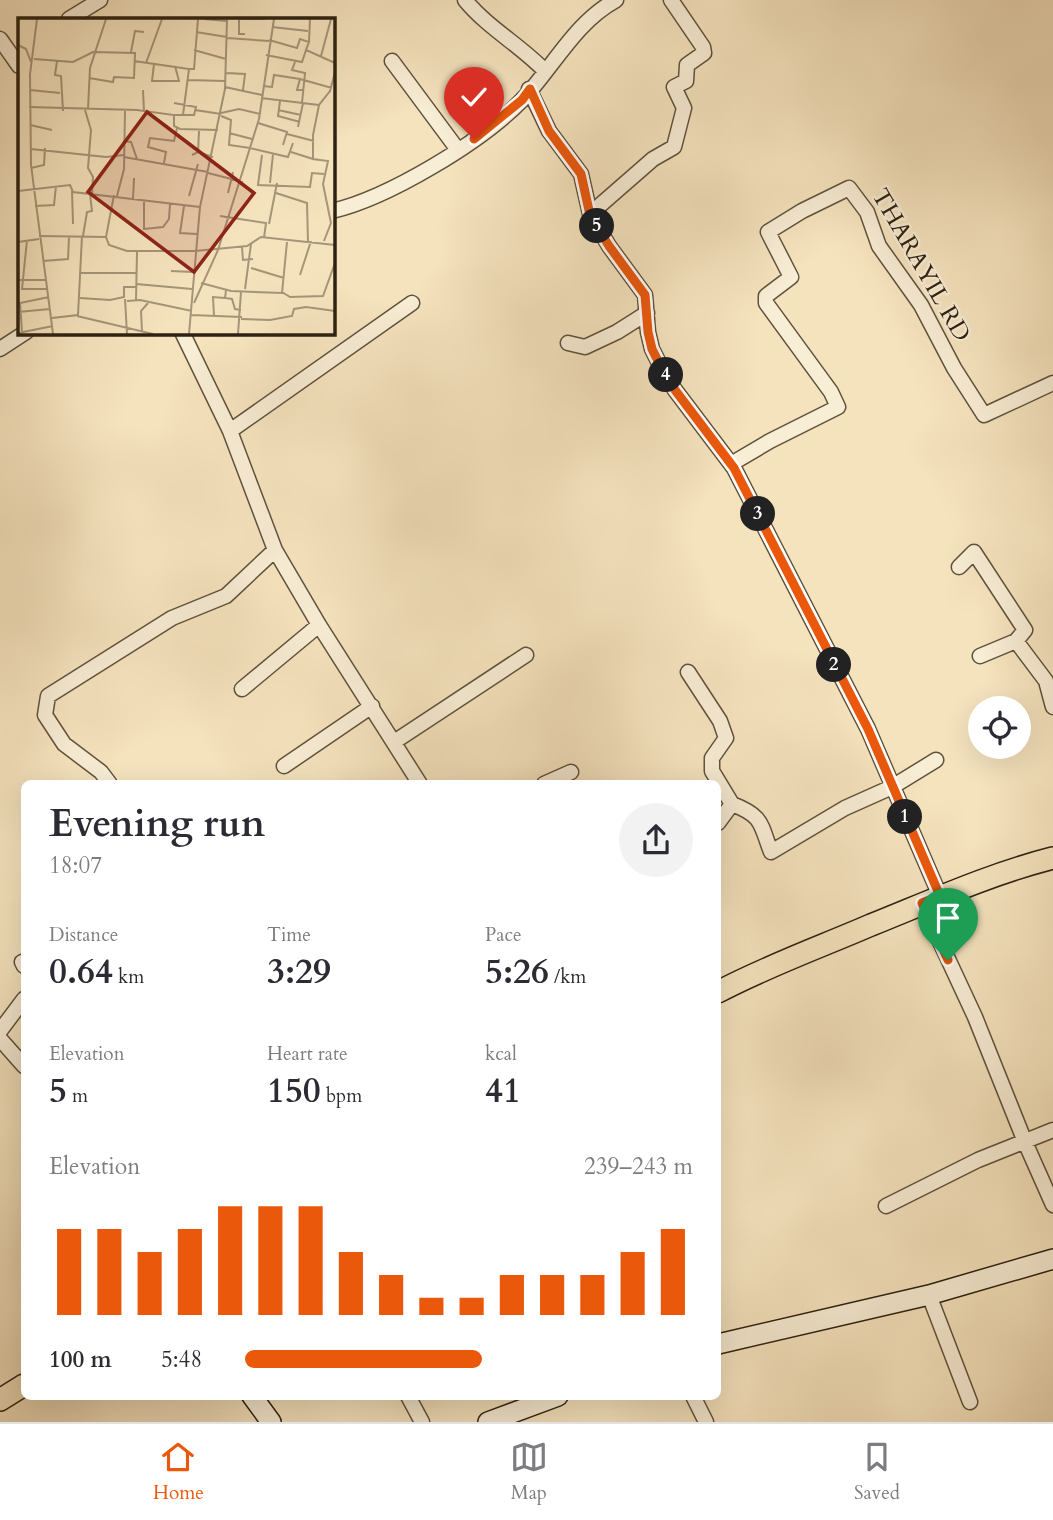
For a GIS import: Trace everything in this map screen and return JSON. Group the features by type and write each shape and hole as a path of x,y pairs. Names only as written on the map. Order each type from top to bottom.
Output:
{"main road":[{"path":"721,991 805,951 984,878 1053,858"},
{"path":"721,1343 929,1294 1053,1259"},
{"path":"0,1400 21,1387"},
{"path":"255,1400 271,1422"},
{"path":"488,1422 547,1400"}],"street":[{"path":"71,18 100,0"},
{"path":"465,0 478,16 521,48 545,71"},
{"path":"334,210 402,183 474,139 522,100 599,9 616,0"},
{"path":"590,215 653,159 674,147 684,108 674,87 687,81 687,65 704,53 703,47 671,0"},
{"path":"0,39 16,57"},
{"path":"392,61 458,149"},
{"path":"530,89 549,131 581,174 590,215 645,295 648,332 652,349 661,367 675,390 731,464 868,729 892,787 975,1017 1053,1205"},
{"name":"THARAYIL RD","path":"731,464 838,407 831,392 766,303 766,296 791,276 768,232 802,211 849,188 867,212 879,246 921,305 954,368 984,415 1053,383"},
{"path":"230,431 412,303"},
{"path":"568,343 585,347 617,332 647,313"},
{"path":"0,349 23,334"},
{"path":"183,334 230,431 275,550 319,625 418,780"},
{"path":"107,780 101,772 64,744 45,715 48,696 172,618 226,596 275,550"},
{"path":"959,567 974,552 1025,630 1016,640 980,656"},
{"path":"242,689 319,625"},
{"path":"1016,640 1049,678 1053,707"},
{"path":"394,742 526,655"},
{"path":"688,672 720,720 726,738 712,758 712,771 717,780"},
{"path":"284,766 372,706"},
{"path":"721,786 732,804 758,816 771,852 845,808 892,787 936,760"},
{"path":"553,780 570,772"},
{"path":"721,819 732,804"},
{"path":"0,1031 21,1003"},
{"path":"0,1039 21,1063"},
{"path":"886,1206 978,1160 1053,1130"},
{"path":"929,1294 970,1402"},
{"path":"410,1400 422,1422"},
{"path":"695,1400 706,1422"}],"route":[{"path":"474,139 522,100 530,89 549,131 581,174 590,215 645,295 648,332 652,349 661,367 675,390 734,468 868,729 940,896 922,903 948,960"}]}
